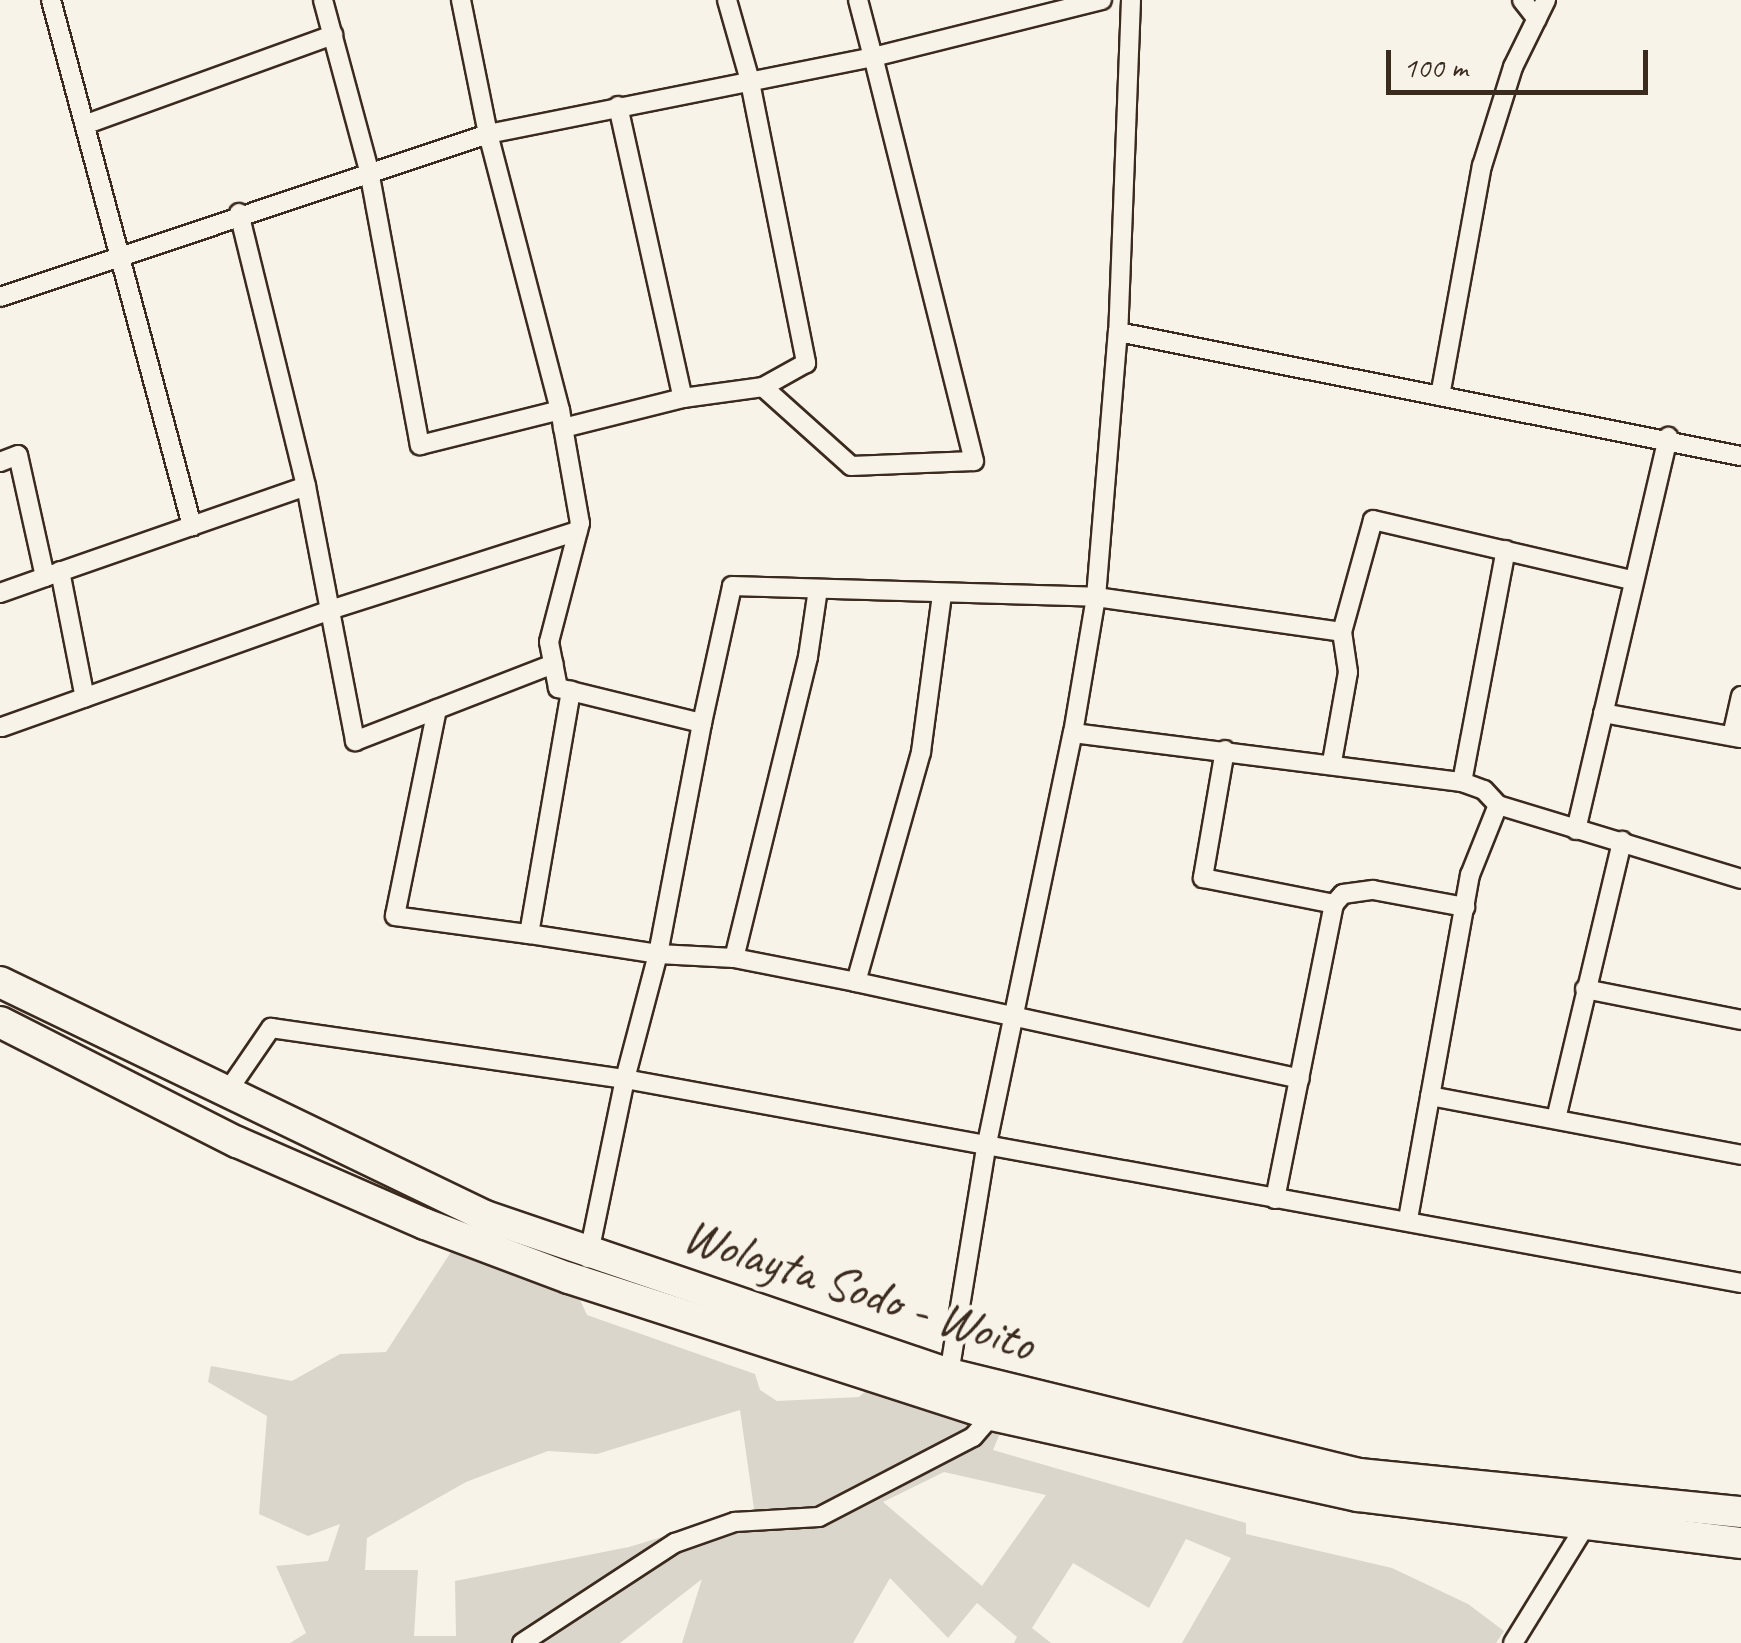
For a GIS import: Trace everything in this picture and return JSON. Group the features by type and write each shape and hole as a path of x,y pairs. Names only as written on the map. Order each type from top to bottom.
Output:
{"highway":[{"name":"Wolayta Sodo - Woito","path":"0,982 484,1216 949,1374 1360,1474 1741,1512"},
{"name":"Wolayta Sodo - Woito","path":"0,1022 142,1094 408,1216 583,1283 992,1416 1358,1496 1741,1543"},
{"path":"142,1094 160,1059"}],"street":[{"path":"51,0 124,252 192,526"},
{"path":"323,0 370,171 420,445 763,387 806,363 749,77 726,0"},
{"path":"462,0 488,134 562,419 578,531 549,642 558,688 702,723"},
{"path":"763,387 851,466 974,461 858,0"},
{"path":"0,297 239,213 488,134 749,77 873,56 1102,0"},
{"path":"949,1374 990,1140 1019,1015 1096,597 1118,332 1131,0"},
{"path":"1522,0 1537,19"},
{"path":"1440,396 1482,166 1512,67 1546,0"},
{"path":"87,124 332,35"},
{"path":"618,106 683,398"},
{"path":"239,213 306,486 356,741 554,664"},
{"path":"1118,332 1668,437 1741,456"},
{"path":"1576,830 1631,580 1668,437"},
{"path":"0,462 18,456 86,698"},
{"path":"0,592 306,486"},
{"path":"1332,762 1348,672 1342,632 1373,520 1631,580"},
{"path":"2,728 333,609 578,531"},
{"path":"1462,782 1506,550"},
{"path":"583,1283 625,1079 658,954 732,586 1096,597 1342,632"},
{"path":"734,958 808,657 818,589"},
{"path":"856,982 921,752 942,594"},
{"path":"529,934 571,691"},
{"path":"1603,713 1737,737 1741,696"},
{"path":"438,709 396,916 658,954 734,958 1019,1015 1300,1079"},
{"path":"1073,733 1332,762 1462,782 1484,790 1498,805 1741,879"},
{"path":"1225,750 1203,878 1334,904"},
{"path":"1408,1219 1465,907 1498,805"},
{"path":"1556,1118 1622,841"},
{"path":"1274,1198 1334,904 1344,894 1373,890 1465,907"},
{"path":"1585,989 1741,1020"},
{"path":"227,1092 272,1028 625,1079 990,1140 1274,1198 1408,1219 1741,1283"},
{"path":"1430,1096 1741,1154"},
{"path":"522,1643 675,1542 735,1522 819,1516 973,1437 992,1416"},
{"path":"1513,1643 1586,1526"}],"shaded area":[{"path":"473,1218 560,1256 587,1315 755,1374 760,1390 777,1401 859,1397 875,1383 1014,1399 993,1450 1246,1523 1246,1534 1392,1568 1468,1604 1504,1631 1496,1643 1182,1643 1231,1558 1186,1539 1149,1608 1073,1563 1032,1628 1051,1643 1014,1643 1017,1637 977,1603 948,1638 890,1578 853,1643 682,1643 702,1579 620,1643 290,1643 306,1633 276,1566 328,1561 340,1524 308,1536 259,1514 267,1416 208,1382 211,1366 292,1381 340,1354 386,1352","holes":["740,1410 754,1509 629,1547 455,1581 456,1636 414,1636 418,1570 365,1570 367,1538 466,1482 548,1451 597,1454","944,1472 1046,1495 982,1586 883,1502"]}]}
